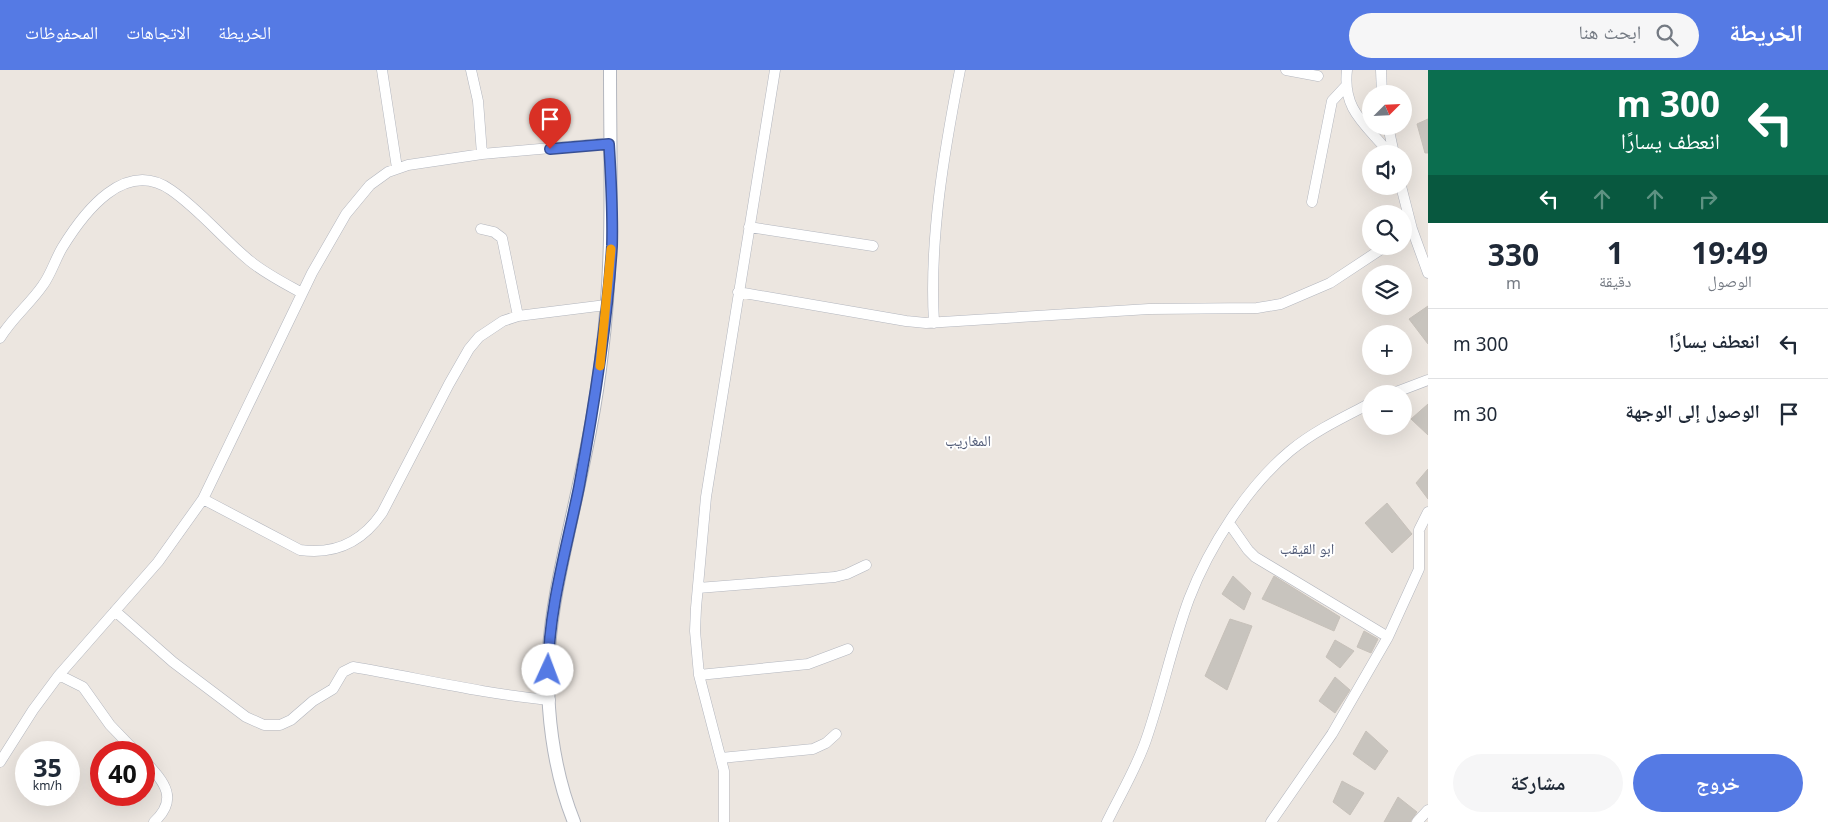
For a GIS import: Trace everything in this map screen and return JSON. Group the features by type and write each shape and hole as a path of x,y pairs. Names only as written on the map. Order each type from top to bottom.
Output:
{"street":[{"path":"382,70 398,168"},
{"path":"471,70 478,102 482,154"},
{"path":"574,822 563,792 550,700 548,660 551,627 602,352 612,246 609,144 610,70"},
{"path":"724,822 725,785 721,758 704,702 694,631 706,497 774,70"},
{"path":"934,323 935,238 946,141 960,70"},
{"path":"1286,70 1318,76"},
{"path":"1347,70 1345,87 1355,115 1383,145"},
{"path":"1380,70 1381,85"},
{"path":"1312,202 1332,101 1345,87"},
{"path":"0,762 33,710 59,675 158,562 203,499 302,293 346,214 370,186 398,168 482,154 609,144"},
{"path":"0,338 18,312 40,290 62,249 94,208 114,188 131,180 140,180 169,188 250,261 302,293"},
{"path":"749,227 873,246"},
{"path":"481,230 494,232 502,238 518,316"},
{"path":"1412,239 1428,273"},
{"path":"738,292 906,322 934,323 1033,315 1149,309 1257,308 1281,304 1330,282 1372,255"},
{"path":"203,499 300,550 315,552 337,550 374,525 469,349 489,329 518,316 606,305"},
{"path":"1412,386 1428,380"},
{"path":"1107,822 1146,741 1189,601 1198,578 1229,523 1264,474 1290,450 1312,434 1362,408"},
{"path":"1271,822 1332,734 1388,637 1419,569 1420,530 1428,512"},
{"path":"1229,523 1255,557 1388,637"},
{"path":"698,588 835,577 847,574 866,565"},
{"path":"115,611 173,662 246,717 264,725 280,725 291,720 313,701 333,689 343,672 353,667 424,679 503,696 550,700"},
{"path":"699,674 808,664 848,649"},
{"path":"59,675 83,687 110,725 125,741"},
{"path":"721,758 813,749 826,743 836,734"},
{"path":"154,822 165,809 168,795 164,785 155,774"},
{"path":"1417,822 1428,810"}],"building":[{"path":"1428,119 1428,153 1425,153 1417,124"},
{"path":"1428,306 1428,344 1409,319"},
{"path":"1428,404 1428,435 1412,420"},
{"path":"1428,469 1428,499 1416,483"},
{"path":"1387,503 1412,534 1392,553 1365,523"},
{"path":"1233,576 1251,593 1244,610 1222,594"},
{"path":"1274,576 1340,617 1334,631 1262,599"},
{"path":"1230,619 1252,626 1227,690 1205,676"},
{"path":"1364,631 1378,639 1371,653 1357,647"},
{"path":"1335,640 1354,651 1340,668 1326,657"},
{"path":"1335,677 1350,690 1335,713 1319,701"},
{"path":"1366,731 1388,751 1375,770 1353,754"},
{"path":"1342,781 1364,793 1350,815 1333,802"},
{"path":"1398,797 1417,812 1410,822 1384,822"}],"slow traffic":[{"path":"600,366 611,249"}],"district":[{"name":"المغاريب","path":"968,441"},
{"name":"ابو القيقب","path":"1307,549"}],"route":[{"path":"548,670 548,651 553,611 579,487 602,352 612,246 609,144 550,149"}]}
